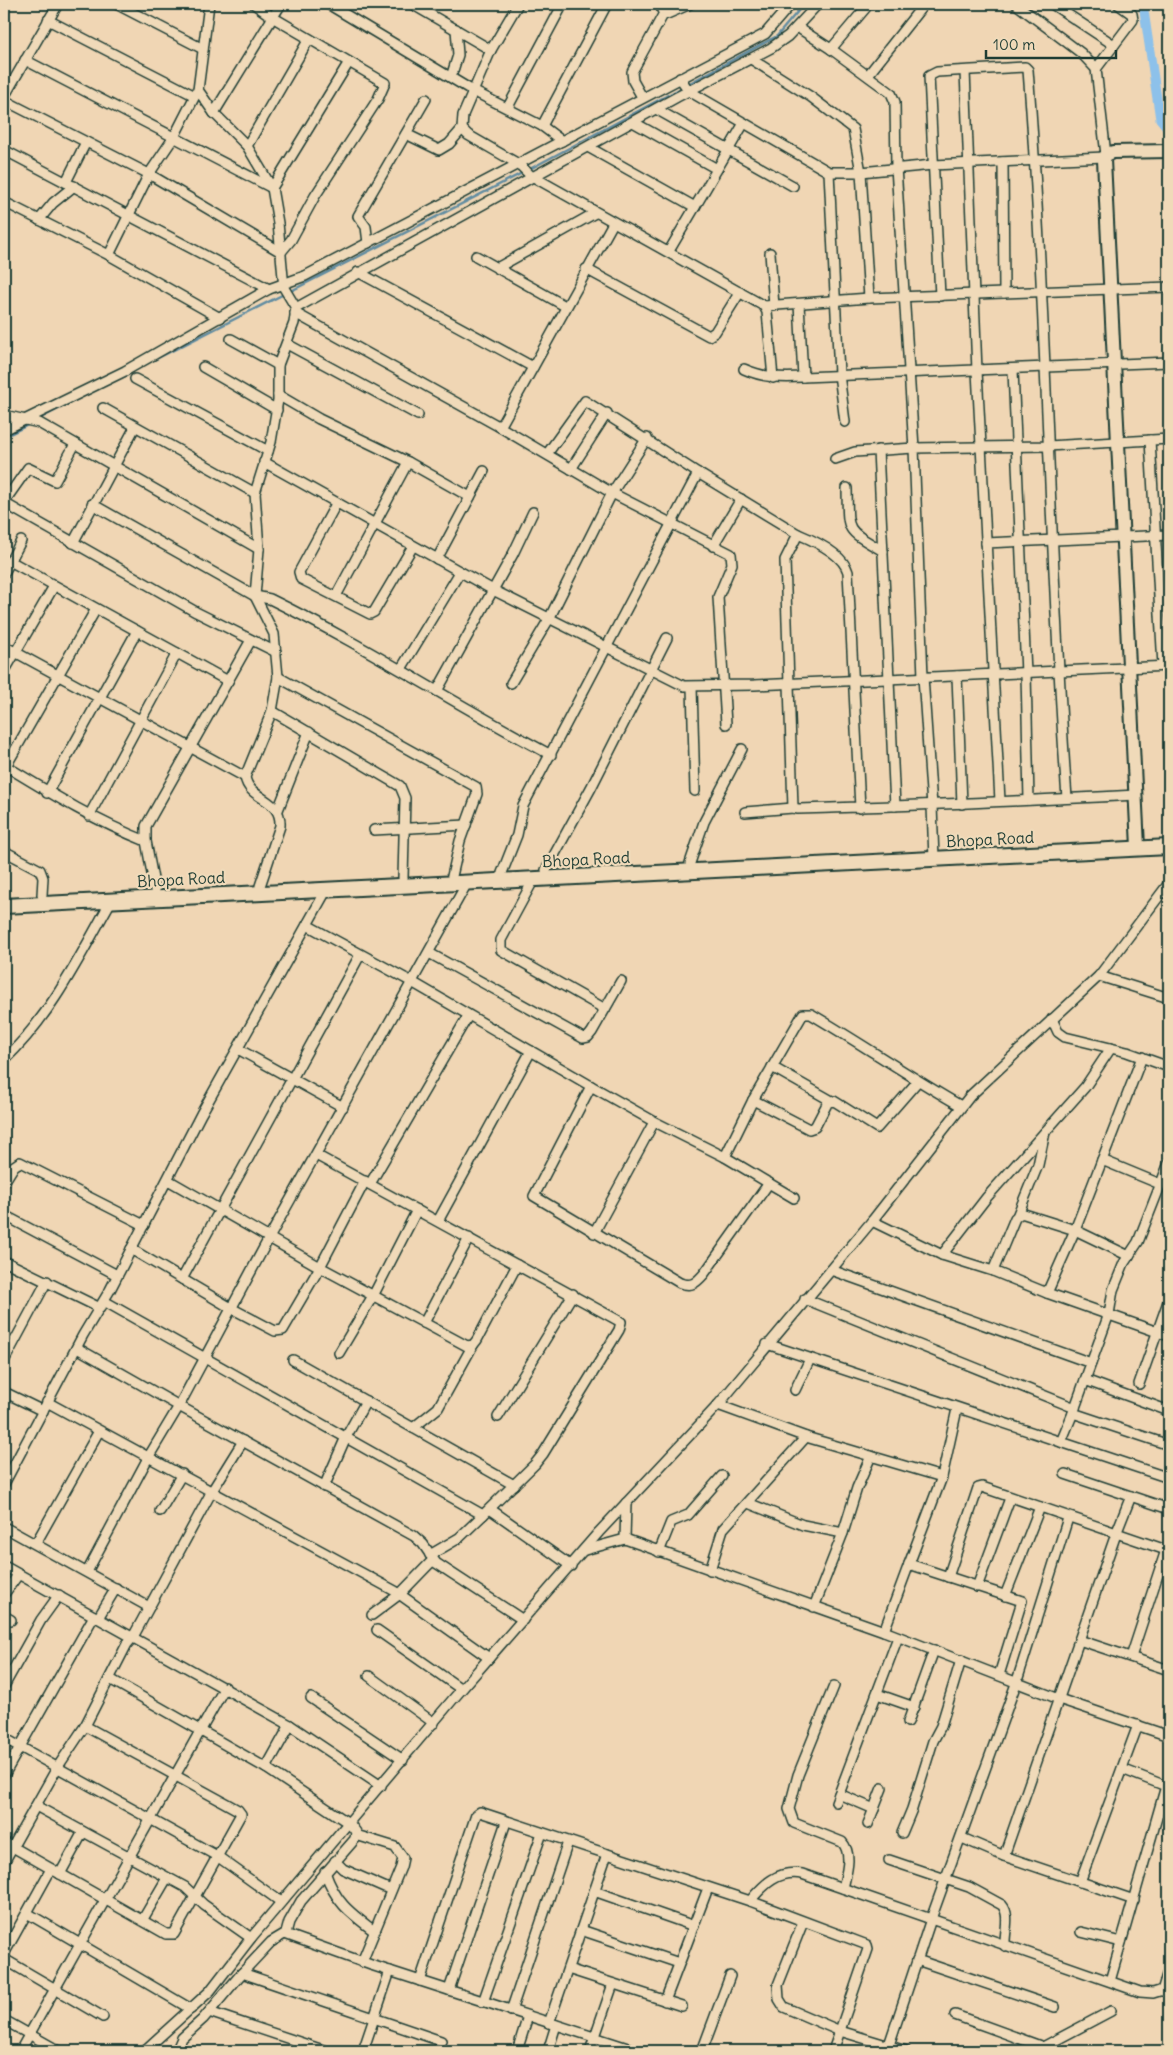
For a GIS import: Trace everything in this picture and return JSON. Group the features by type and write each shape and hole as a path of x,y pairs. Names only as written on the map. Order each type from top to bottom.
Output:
{"main road":[{"path":"1138,844 1105,156 1113,152 1169,151"},
{"name":"Bhopa Road","path":"4,897 156,890 326,889 467,883 1138,844 1169,840"},
{"name":"Bhopa Road","path":"1138,844 1169,847"},
{"name":"Bhopa Road","path":"4,906 111,901 403,878 546,870 934,855"}],"street":[{"path":"58,4 4,98 149,174 281,252"},
{"path":"116,4 203,49"},
{"path":"108,255 149,174 174,137 196,93 208,4"},
{"path":"254,4 274,18 381,79 384,85 378,99 315,196 292,240 281,252"},
{"path":"214,113 281,4"},
{"path":"328,4 473,90 542,126 562,141"},
{"path":"412,4 492,50"},
{"path":"406,134 439,150 449,144 462,129 462,115 492,50 516,6 505,4"},
{"path":"508,107 563,4"},
{"path":"542,126 607,4"},
{"path":"642,97 631,76 664,8 672,13 690,4"},
{"path":"245,777 272,711 278,676 271,624 255,596 259,549 255,493 268,451 277,410 278,365 296,311 527,171 562,141 642,97 685,85 751,59 769,40 791,4"},
{"path":"4,150 269,289 285,290 305,276 368,243 527,171 588,147 656,109 685,85 769,40 798,27 818,4"},
{"path":"831,49 869,4"},
{"path":"868,75 924,4"},
{"path":"685,85 744,124 829,172 861,172 896,167 967,163 1035,162 1105,156 1096,69 1081,53 1016,4"},
{"path":"1052,4 1114,45"},
{"path":"1096,69 1133,19 1132,14 1118,4"},
{"path":"48,20 196,93 247,146 272,188 285,290 296,311 548,454 612,493 730,554 733,560 718,597 726,724"},
{"path":"798,27 868,75 891,93 895,102 896,167 914,448 923,677 934,855"},
{"path":"451,77 458,55 456,29"},
{"path":"247,146 310,39"},
{"path":"751,59 811,97 853,129 861,172 868,298"},
{"path":"25,60 272,188"},
{"path":"272,188 349,62"},
{"path":"940,296 929,76 931,73 1016,66 1027,68 1035,162 1058,671 1067,798"},
{"path":"966,71 967,163 1000,801"},
{"path":"368,243 366,227 358,216 426,99"},
{"path":"656,109 794,186"},
{"path":"633,122 718,169"},
{"path":"669,252 744,124"},
{"path":"462,129 468,135 595,213 669,252 764,306 868,298 1169,287"},
{"path":"39,220 70,184 86,142"},
{"path":"588,147 695,208"},
{"path":"1003,162 1004,293"},
{"path":"829,172 839,374 845,422"},
{"path":"4,202 108,255 220,318"},
{"path":"497,268 595,213"},
{"path":"500,427 565,306 613,223"},
{"path":"770,253 774,306"},
{"path":"476,256 565,306"},
{"path":"586,269 709,336 715,332 740,292"},
{"path":"358,272 533,367"},
{"path":"4,430 32,421 269,289"},
{"path":"799,304 803,377"},
{"path":"764,306 767,312 773,378"},
{"path":"232,339 278,365"},
{"path":"286,344 418,415"},
{"path":"744,369 758,375 773,378 839,374 1013,370 1169,362"},
{"path":"203,367 277,410"},
{"path":"1013,370 1026,674 1029,800"},
{"path":"135,380 268,451"},
{"path":"278,395 319,419 408,462 470,497"},
{"path":"548,454 582,403 589,401 698,473 840,558 846,564 850,597 852,680 860,808"},
{"path":"103,408 255,493"},
{"path":"571,469 607,413"},
{"path":"4,415 32,421 259,549"},
{"path":"73,543 92,504 135,427"},
{"path":"511,683 548,619 612,493 646,438"},
{"path":"835,459 851,453 878,450 1048,446 1169,439"},
{"path":"264,462 492,590 651,671 676,683 692,687 1026,674 1166,666 1155,536 1150,440"},
{"path":"75,444 55,481 28,468 4,502 196,612 276,652"},
{"path":"878,450 888,680 896,806"},
{"path":"336,596 408,462"},
{"path":"437,559 484,471"},
{"path":"502,873 517,835 523,806 698,473"},
{"path":"847,488 848,522 851,531 883,551"},
{"path":"713,546 741,499"},
{"path":"92,504 255,596 275,601 401,669 437,692 551,755"},
{"path":"336,504 298,574 301,578 365,613 374,612 413,546"},
{"path":"437,692 533,512"},
{"path":"793,808 785,560 798,534"},
{"path":"986,543 1052,542 1169,535"},
{"path":"4,573 21,541"},
{"path":"10,562 228,681"},
{"path":"401,669 460,572"},
{"path":"4,672 54,586"},
{"path":"96,609 5,766 46,793 88,816 109,827 146,841"},
{"path":"46,793 137,631"},
{"path":"546,870 667,638"},
{"path":"156,890 146,841 146,826 251,640"},
{"path":"4,646 245,777 249,787 278,810"},
{"path":"88,816 177,653"},
{"path":"278,676 476,786 477,794 454,861 452,876"},
{"path":"957,676 962,804"},
{"path":"692,687 695,791"},
{"path":"272,711 400,786 405,798 403,878"},
{"path":"260,889 280,826 278,810 309,732"},
{"path":"690,863 704,822 742,749"},
{"path":"745,812 793,808 932,806 1136,795"},
{"path":"374,830 466,825"},
{"path":"4,851 40,870 42,895"},
{"path":"534,879 501,940 501,950 605,1009"},
{"path":"87,1572 269,1238 467,883"},
{"path":"144,2051 210,1990 281,1902 350,1824 489,1658 626,1503 718,1405 767,1344 872,1221 961,1106 1100,976 1168,886"},
{"path":"4,1484 326,889"},
{"path":"4,1060 33,1030 46,1012 111,901"},
{"path":"307,926 412,982 654,1122 725,1157 794,1198"},
{"path":"429,953 583,1038 592,1032 621,981"},
{"path":"182,1279 291,1077 360,955"},
{"path":"1100,976 1169,997"},
{"path":"725,1157 753,1100 800,1017 806,1013 811,1014 879,1054 918,1081 961,1106"},
{"path":"131,1249 231,1308 276,1331 283,1330 468,1016"},
{"path":"1052,1019 1062,1036 1111,1048 1169,1066"},
{"path":"942,1255 987,1197 1091,1080 1111,1048"},
{"path":"238,1050 291,1077 342,1107"},
{"path":"438,1221 531,1050"},
{"path":"1047,1293 1075,1230 1142,1057"},
{"path":"772,1067 877,1128 918,1081"},
{"path":"592,1086 534,1196 680,1284 691,1285 704,1274 769,1183"},
{"path":"753,1100 809,1129 815,1127 830,1100"},
{"path":"594,1233 654,1122"},
{"path":"993,1271 1038,1165 1045,1132"},
{"path":"316,1154 517,1265 619,1318 621,1326 543,1454 459,1538 432,1558 400,1594 372,1615"},
{"path":"1102,1160 1160,1184"},
{"path":"4,1182 14,1166 20,1162 144,1225"},
{"path":"1061,1442 1109,1314 1113,1290 1129,1256 1138,1242 1169,1163"},
{"path":"168,1180 320,1267 374,1294 456,1341 473,1345"},
{"path":"339,1353 374,1294 418,1210"},
{"path":"1018,1214 1040,1218 1075,1230 1129,1256"},
{"path":"4,1215 117,1275"},
{"path":"872,1221 942,1255 993,1271 1047,1293 1169,1336"},
{"path":"424,1323 469,1238"},
{"path":"4,1261 102,1304 204,1356 346,1437 486,1512 571,1566"},
{"path":"413,1428 438,1408 517,1265"},
{"path":"831,1270 1091,1363"},
{"path":"4,1361 47,1281"},
{"path":"498,1417 572,1294"},
{"path":"805,1299 1074,1411 1169,1445"},
{"path":"1139,1384 1169,1299"},
{"path":"767,1344 956,1409 1169,1478"},
{"path":"77,1348 414,1536 424,1544 432,1558 445,1570 523,1620"},
{"path":"795,1390 810,1359"},
{"path":"293,1360 514,1485"},
{"path":"1085,1380 1169,1411"},
{"path":"4,1392 43,1412"},
{"path":"324,1487 346,1437 366,1401"},
{"path":"47,1402 400,1594 489,1658"},
{"path":"718,1405 806,1437 942,1477"},
{"path":"884,1631 942,1477 956,1409"},
{"path":"36,1543 99,1431"},
{"path":"710,1570 721,1532 806,1437"},
{"path":"4,1862 57,1768 85,1726 127,1644 133,1637 212,1491 242,1441"},
{"path":"814,1606 843,1533 857,1488 871,1456"},
{"path":"160,1512 182,1474"},
{"path":"1065,1474 1169,1509"},
{"path":"659,1552 671,1522 688,1515 722,1476"},
{"path":"948,1577 978,1488 984,1487 1068,1518 1168,1550 1131,1657"},
{"path":"1004,1856 1116,1534 1131,1496"},
{"path":"977,1587 1010,1498"},
{"path":"624,1539 626,1503"},
{"path":"748,1503 802,1525 843,1533"},
{"path":"1005,1596 1040,1507"},
{"path":"888,2048 931,1919 962,1838 1017,1681 1068,1518"},
{"path":"4,1526 149,1607"},
{"path":"585,1550 624,1539 884,1631 1017,1681 1059,1699 1138,1725 1168,1732"},
{"path":"909,1564 1022,1603 999,1675"},
{"path":"4,1566 290,1725 381,1786"},
{"path":"4,1594 18,1575"},
{"path":"4,1775 96,1617 116,1588"},
{"path":"4,1686 41,1620 59,1595"},
{"path":"377,1630 462,1690"},
{"path":"874,1809 838,1798 898,1637"},
{"path":"1079,1640 1169,1670"},
{"path":"908,1722 934,1650"},
{"path":"902,1833 912,1809 932,1741 941,1726 961,1660"},
{"path":"369,1676 434,1723"},
{"path":"110,1679 266,1768 350,1824 356,1835 395,1847 402,1854 403,1863 362,1962"},
{"path":"834,1686 798,1775 789,1812 794,1823 842,1842 845,1846 848,1860 843,1888"},
{"path":"20,2051 225,1688"},
{"path":"877,1694 914,1707"},
{"path":"311,1698 403,1760"},
{"path":"266,1768 290,1725"},
{"path":"1080,1882 1138,1725"},
{"path":"4,1842 144,1919 166,1934 172,1935 241,1816 240,1812 85,1726"},
{"path":"4,1738 217,1856 281,1902"},
{"path":"1110,1981 1120,1942 1168,1786 1122,1769"},
{"path":"868,1824 882,1788"},
{"path":"36,1806 167,1878 195,1896 204,1905 251,1938"},
{"path":"420,1981 476,1815 480,1812 750,1902 868,1946 832,2051"},
{"path":"449,1990 506,1822"},
{"path":"60,1874 83,1832"},
{"path":"483,2002 542,1833"},
{"path":"184,2051 180,2048 180,2042 271,1942 284,1934 295,1911 356,1835"},
{"path":"962,1838 1004,1856 1134,1900"},
{"path":"511,2011 568,1842"},
{"path":"548,2051 553,2024 568,1969 606,1854"},
{"path":"890,1860 974,1889 1003,1906 1006,1922 1005,1946"},
{"path":"335,1861 346,1871 391,1890"},
{"path":"4,1954 51,1869"},
{"path":"326,1872 335,1897 342,1906 374,1931"},
{"path":"750,1902 768,1881 792,1873 802,1874 1140,1992 1166,1989 1169,1968"},
{"path":"144,1919 167,1878"},
{"path":"665,2001 708,1888"},
{"path":"594,1892 694,1926"},
{"path":"27,1913 191,2009"},
{"path":"803,1922 778,1985 779,1999 784,2007 840,2031 888,2048 906,2051"},
{"path":"581,1930 680,1963"},
{"path":"1081,1932 1120,1942"},
{"path":"284,1934 362,1962 637,2051"},
{"path":"4,1958 103,2017"},
{"path":"917,1960 1055,2007"},
{"path":"568,1969 682,2006"},
{"path":"363,2051 390,1971"},
{"path":"242,1973 441,2041"},
{"path":"702,2051 730,1976"},
{"path":"590,2051 612,1984"},
{"path":"955,2015 1044,2049 1111,2011"},
{"path":"209,2012 326,2051"},
{"path":"517,2051 528,2016"},
{"path":"4,2020 59,2051"}],"waterway":[{"path":"688,84 777,36 804,4"},
{"path":"1143,4 1160,119 1169,130"},
{"path":"289,292 526,171 683,87"},
{"path":"146,364 284,294"},
{"path":"37,420 74,401"},
{"path":"4,437 30,424"}]}
